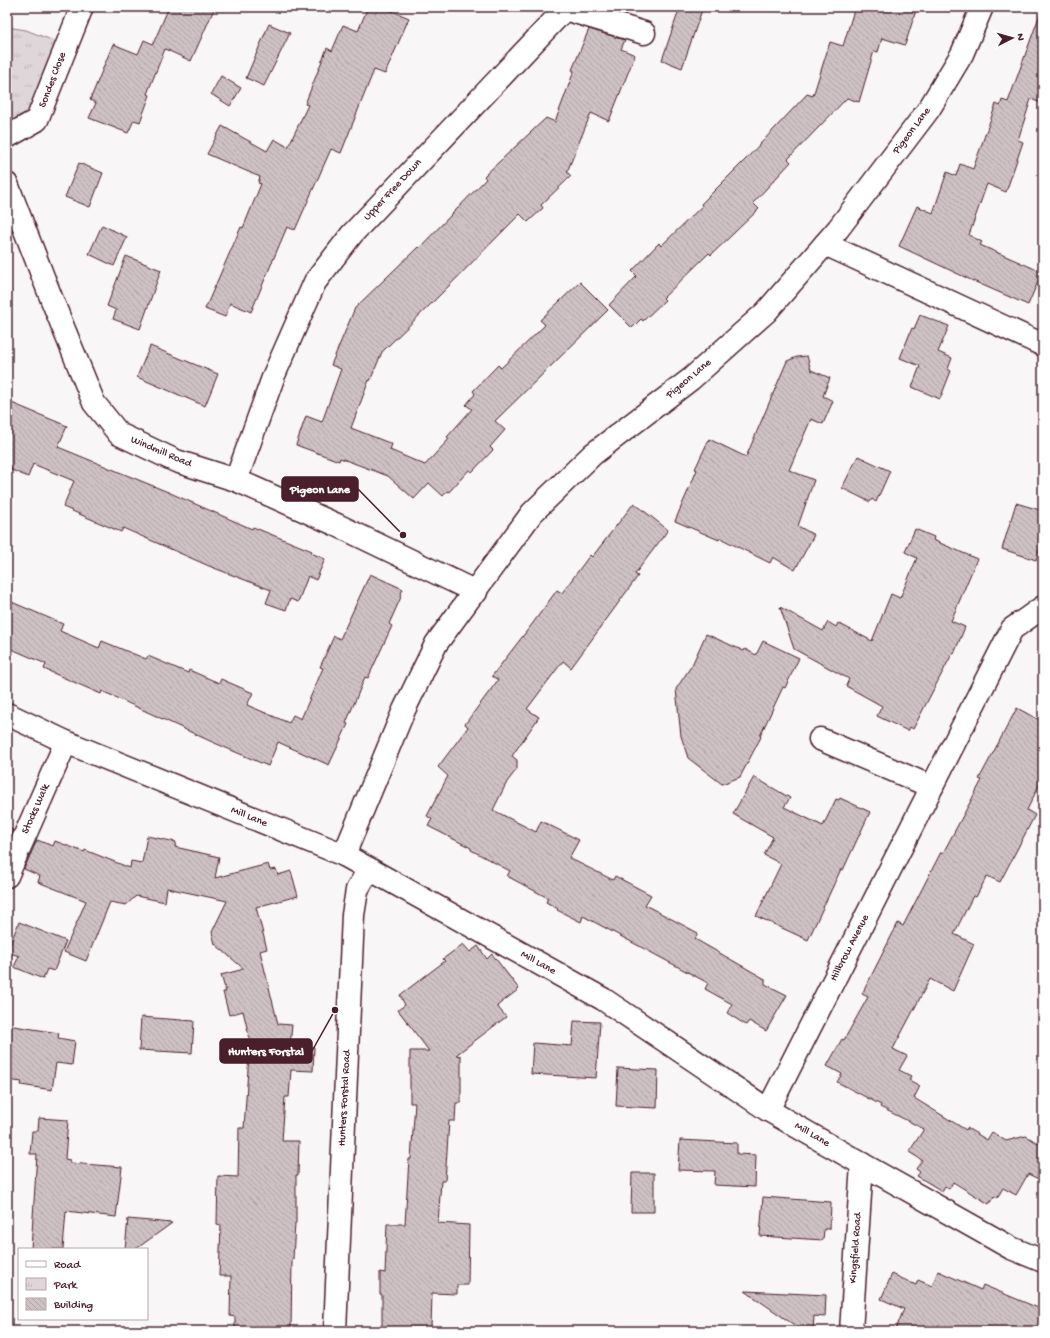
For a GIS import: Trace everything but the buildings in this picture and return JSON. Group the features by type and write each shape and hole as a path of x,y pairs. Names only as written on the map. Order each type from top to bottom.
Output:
{"street":[{"name":"Sondes Close","path":"7,136 37,120 82,7"},
{"name":"Pigeon Lane","path":"344,856 404,710 436,644 476,592 532,513 593,454 691,379 766,312 838,229 929,109 962,54 982,7"},
{"name":"Upper Free Down","path":"236,480 274,375 315,282 352,234 564,9 644,33"},
{"name":"Windmill Road","path":"7,184 94,403 119,434 176,461 236,480 337,525 476,592"},
{"path":"825,244 1041,344"},
{"name":"Hillbrow Avenue","path":"768,1110 1012,629 1043,607"},
{"name":"Mill Lane","path":"7,714 66,742 344,856 369,869 603,999 768,1110 1011,1248 1043,1261"},
{"path":"820,739 932,787"},
{"name":"Stocks Walk","path":"7,876 66,742"},
{"name":"Hunters Forstal Road","path":"335,1331 353,915 357,890 369,869"},
{"name":"Kingsfield Road","path":"851,1331 862,1164"}],"green space":[{"path":"7,27 26,30 67,46 37,120 7,137"}],"place":[{"name":"Pigeon Lane","path":"403,535"},
{"name":"Hunters Forstal","path":"335,1010"}]}
